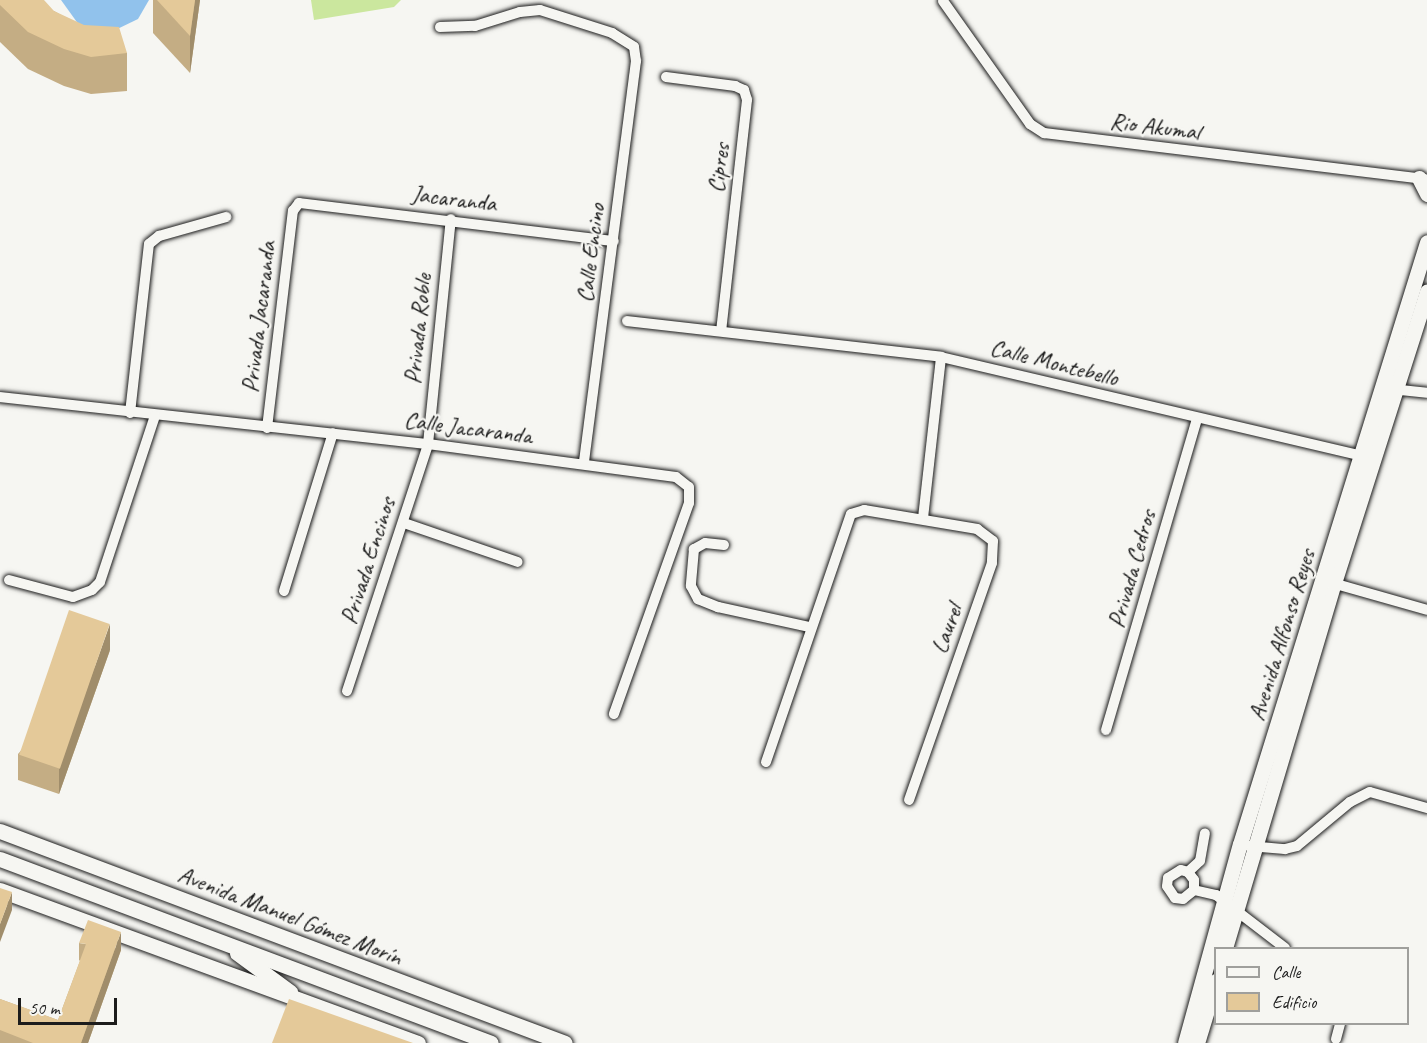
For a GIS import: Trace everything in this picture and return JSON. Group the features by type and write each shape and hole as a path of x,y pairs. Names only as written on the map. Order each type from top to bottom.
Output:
{"main road":[{"path":"1423,179 1427,194"},
{"name":"Avenida Alfonso Reyes","path":"1226,945 1240,844 1328,581 1389,388 1427,242"},
{"name":"Avenida Alfonso Reyes","path":"1389,388 1427,291"},
{"name":"Avenida Alfonso Reyes","path":"1230,905 1257,847 1328,581"},
{"name":"Avenida Manuel Gómez Morín","path":"0,831 565,1043"},
{"name":"Avenida Manuel Gómez Morín","path":"0,859 491,1043"},
{"path":"4,889 418,1043"},
{"path":"97,923 133,910"},
{"path":"232,946 239,955 283,985 296,999"},
{"name":"Avenida Alfonso Reyes","path":"1193,1042 1214,980"},
{"name":"Avenida Alfonso Reyes","path":"1193,1042 1214,984"}],"street":[{"name":"Rio Akumal","path":"943,1 1030,124 1044,133 1423,179"},
{"name":"Calle Encino","path":"440,27 476,26 520,12 540,10 612,33 634,47 636,61 584,463"},
{"name":"Cipres","path":"666,77 735,86 744,90 747,100 721,330"},
{"name":"Jacaranda","path":"293,211 299,203 306,201 614,241"},
{"name":"Privada Jacaranda","path":"267,428 293,211"},
{"path":"130,412 149,244 159,236 226,217"},
{"name":"Privada Roble","path":"428,444 451,219"},
{"name":"Calle Montebello","path":"627,321 940,357 1367,457"},
{"path":"766,762 846,521 854,512 864,510 923,518 940,357"},
{"path":"1389,388 1427,393"},
{"name":"Calle Jacaranda","path":"0,397 155,416 428,444 676,477 689,487 690,494 614,714"},
{"path":"9,580 73,597 92,590 100,582 155,416"},
{"name":"Privada Cedros","path":"1106,730 1197,419"},
{"path":"284,591 333,433"},
{"name":"Privada Encinos","path":"347,691 404,523 428,444"},
{"name":"Laurel","path":"909,800 995,548 987,535 977,529 923,518"},
{"path":"404,523 518,562"},
{"path":"724,545 705,543 694,549 691,586 698,598 718,607 810,627"},
{"path":"1328,581 1427,610"},
{"path":"1240,844 1257,847 1297,846 1363,794 1378,792 1427,808"},
{"path":"1205,833 1203,854 1188,872 1173,873 1167,886 1169,893 1183,899 1194,890 1209,891 1284,947"},
{"path":"1188,872 1194,880 1194,890"},
{"path":"1336,1039 1340,1025"}],"green space":[{"path":"311,0 401,0 394,7 314,20"}],"water":[{"path":"61,0 149,0 138,19 109,33 79,25"}],"building":[{"path":"0,0 44,0 54,11 84,25 119,27 127,53 91,57 64,49 28,32 0,5"},
{"path":"157,0 195,0 190,36"},
{"path":"69,610 110,624 60,769 19,755"},
{"path":"0,888 12,892 0,924"},
{"path":"88,920 121,932 81,1043 33,1043 0,1030 0,999 58,1020 86,944 79,943"},
{"path":"289,999 413,1043 272,1043"}]}
